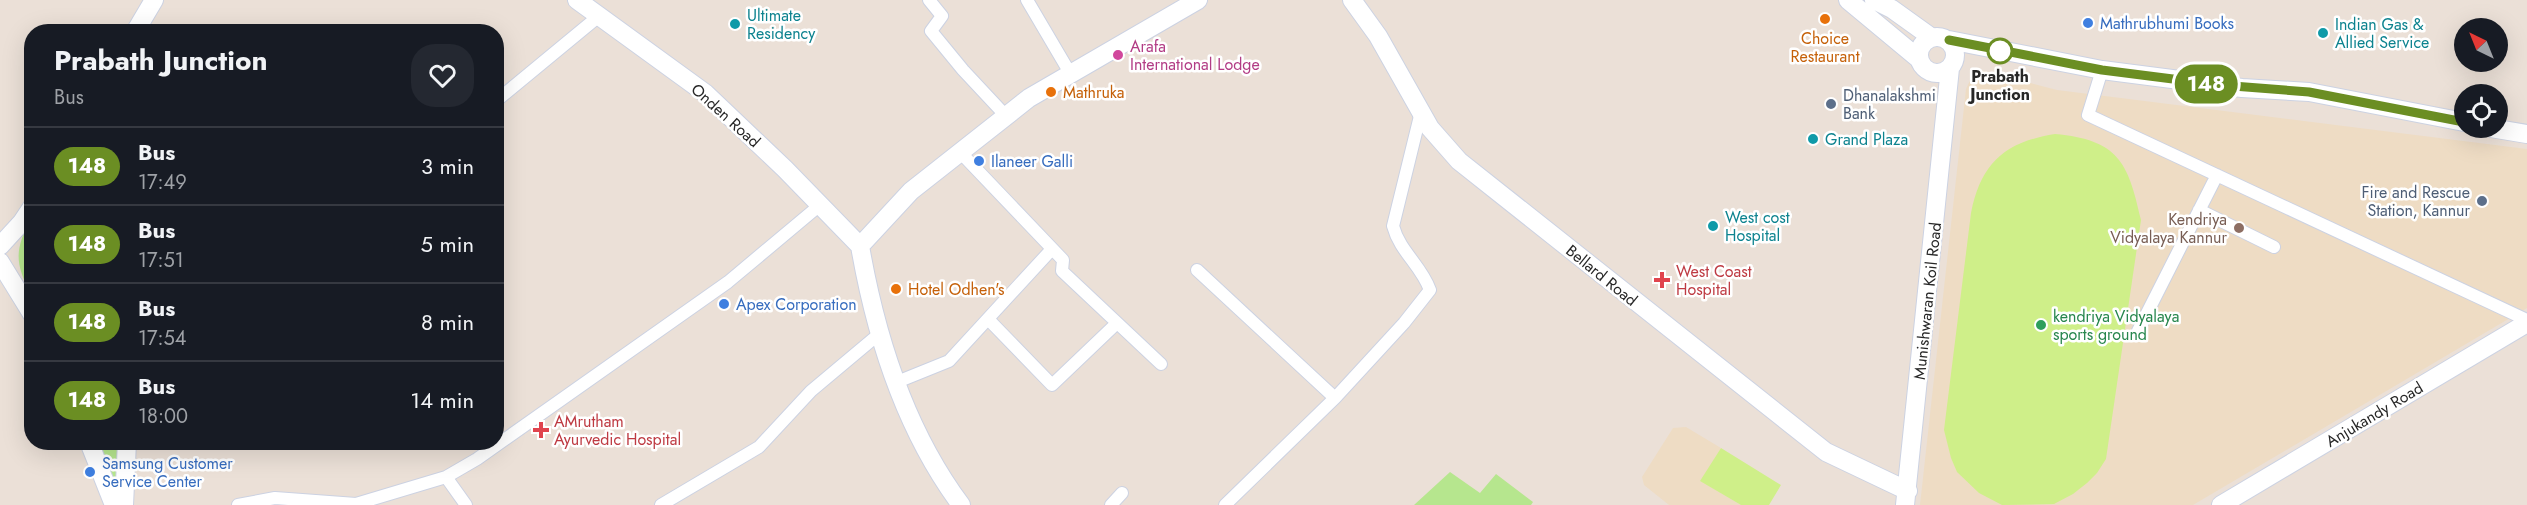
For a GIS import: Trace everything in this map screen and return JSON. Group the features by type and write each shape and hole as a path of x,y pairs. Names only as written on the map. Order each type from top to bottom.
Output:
{"street":[{"name":"Onden Road","path":"577,0 705,93 860,246"},
{"path":"929,0 942,16 931,31 963,70 1006,116"},
{"path":"1027,0 1070,73"},
{"path":"954,503 911,420 879,334 860,246 911,191 1029,98 1198,0"},
{"name":"Bellard Road","path":"1352,0 1378,36 1430,128 1459,161 1826,452 1906,498"},
{"path":"1848,0 1919,59 1923,67 1944,55 1992,50 2102,70 2231,86 2309,92 2454,120"},
{"path":"1874,0 1892,9 1944,55"},
{"path":"140,24 152,3"},
{"path":"149,24 152,3"},
{"path":"504,94 599,16"},
{"path":"1919,59 1922,44 1944,55"},
{"name":"Munishwaran Koil Road","path":"1906,498 1947,97 1944,55"},
{"path":"2102,70 2088,115 2527,322"},
{"path":"1226,505 1335,399 1404,323 1430,290 1426,278 1397,242 1393,226 1421,112"},
{"path":"2508,131 2527,134"},
{"path":"960,152 1063,260 1062,271 1161,364"},
{"path":"2138,331 2217,175"},
{"path":"504,440 728,282 820,205"},
{"path":"2199,210 2274,246"},
{"path":"0,246 24,219"},
{"path":"897,382 949,361 1052,249"},
{"path":"0,262 24,301"},
{"path":"1197,270 1335,399"},
{"path":"988,319 1052,385 1117,323"},
{"name":"Anjukandy Road","path":"2221,505 2527,322"},
{"path":"661,505 759,447 811,391 879,334"},
{"path":"92,450 114,505"},
{"path":"124,505 127,450"},
{"path":"238,505 275,498 356,504 446,477 490,450"},
{"path":"446,477 466,505"},
{"path":"1111,505 1122,494"}],"shaded area":[{"name":"Kendriya Vidyalaya Kannur","path":"1984,71 2057,90 2527,149 2527,308 2193,505 1920,505 1966,89 1972,76"},
{"path":"1686,427 1721,448 1701,481 1741,505 1669,505 1644,485 1642,477 1673,428"}],"green space":[{"name":"kendriya Vidyalaya sports ground","path":"2055,134 2093,142 2106,148 2117,157 2125,168 2131,183 2141,220 2106,459 2087,483 2054,504 2002,505 1979,493 1957,472 1944,430 1971,213 1981,181 1998,158 2009,149 2022,143"},
{"path":"24,233 24,278 19,265 19,248"},
{"path":"1721,448 1781,485 1769,505 1741,505 1700,481"},
{"path":"97,450 124,450 121,505"},
{"path":"1450,472 1480,493 1496,474 1533,502 1531,505 1414,505"}],"bus line":[{"name":"148","path":"1949,40 2102,70 2220,85 2309,92 2454,120"}],"place":[{"name":"Choice Restaurant","path":"1825,19"},
{"name":"Mathrubhumi Books","path":"2088,23"},
{"name":"Ultimate Residency","path":"735,24"},
{"name":"Indian Gas & Allied Service","path":"2323,33"},
{"name":"Prabath Junction","path":"2000,51"},
{"name":"Arafa International Lodge","path":"1118,55"},
{"name":"Mathruka","path":"1051,92"},
{"name":"Dhanalakshmi Bank","path":"1831,104"},
{"name":"Grand Plaza","path":"1813,139"},
{"name":"Ilaneer Galli","path":"979,161"},
{"name":"Fire and Rescue Station, Kannur","path":"2482,201"},
{"name":"West cost Hospital","path":"1713,226"},
{"name":"Kendriya Vidyalaya Kannur","path":"2239,228"},
{"name":"West Coast Hospital","path":"1662,280"},
{"name":"Hotel Odhen's","path":"896,289"},
{"name":"Apex Corporation","path":"724,304"},
{"name":"kendriya Vidyalaya sports ground","path":"2041,325"},
{"name":"AMrutham Ayurvedic Hospital","path":"541,430"},
{"name":"Samsung Customer Service Center","path":"90,472"}]}
